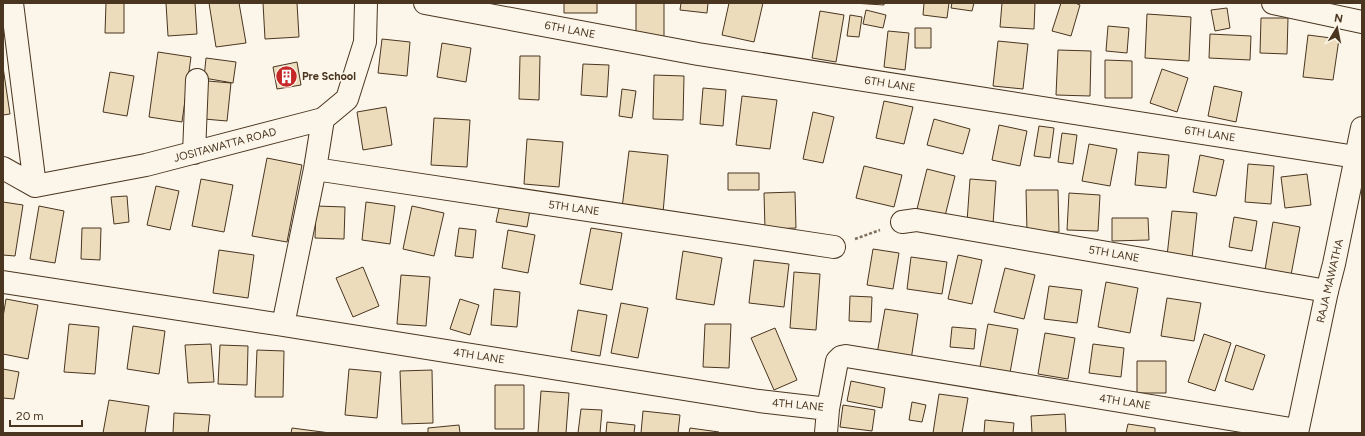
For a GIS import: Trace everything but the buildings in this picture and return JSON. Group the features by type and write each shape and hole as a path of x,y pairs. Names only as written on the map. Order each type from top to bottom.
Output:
{"street":[{"path":"12,3 35,186"},
{"name":"JOSITAWATTA ROAD","path":"35,186 146,166 323,118 347,99 365,42 366,3"},
{"name":"6TH LANE","path":"425,3 706,55 1356,157"},
{"path":"1273,3 1362,22"},
{"path":"194,153 197,80"},
{"path":"283,325 315,169 323,118"},
{"name":"RAJA MAWATHA","path":"1297,432 1362,128"},
{"path":"3,168 35,186"},
{"name":"5TH LANE","path":"315,169 834,247"},
{"name":"5TH LANE","path":"902,222 916,220 1327,291"},
{"name":"4TH LANE","path":"3,282 759,401 828,409 837,361 841,357 846,356 1297,432"},
{"path":"826,433 828,409"}],"path":[{"path":"834,247 902,222"}],"place":[{"name":"Pre School","path":"287,76"}]}
